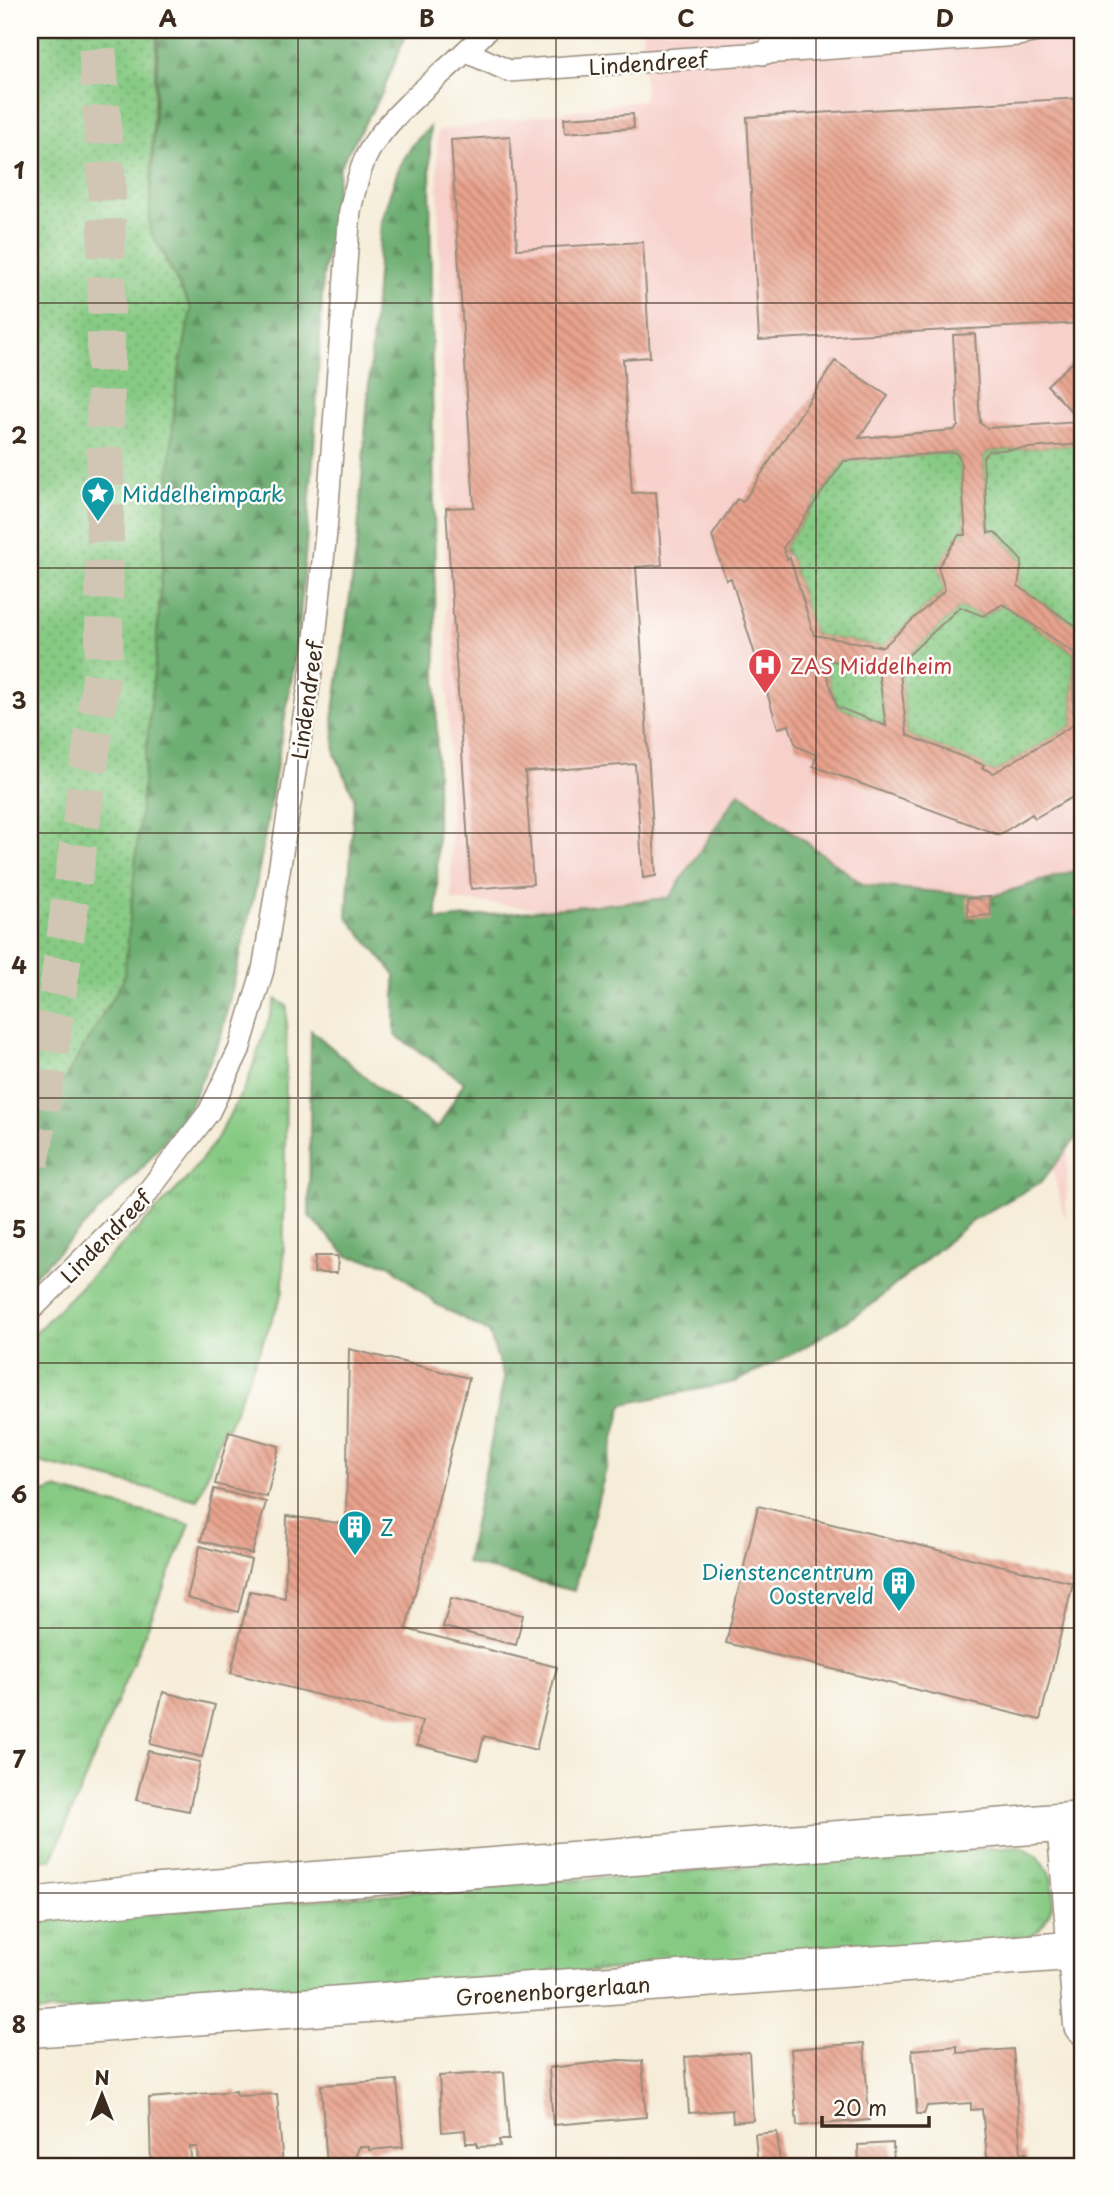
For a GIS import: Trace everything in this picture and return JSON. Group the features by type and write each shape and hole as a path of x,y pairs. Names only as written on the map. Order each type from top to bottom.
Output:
{"street":[{"path":"30,1907 147,1894 1074,1822 1083,2025"},
{"name":"Groenenborgerlaan","path":"30,2028 1080,1951"}],"lane":[{"name":"Lindendreef","path":"30,1311 140,1202 209,1112 239,1050 263,970 312,667 326,532 350,210 360,173 375,142 396,117 487,30"},
{"path":"763,54 788,30"},
{"name":"Lindendreef","path":"467,52 509,71 1018,35 1042,30"}],"shaded area":[{"name":"ZAS Middelheim","path":"642,30 1083,30 1083,1065 1071,1109 1065,1220 1004,967 738,928 452,900 437,131 645,100"}],"green space":[{"name":"Middelheimpark","path":"30,30 157,30 149,228 191,309 176,386 155,661 124,978 64,1081 30,1091"},
{"path":"159,30 408,30 382,93 340,166 323,278 314,448 298,641 256,887 221,1036 190,1106 144,1166 30,1280 30,1091 64,1081 124,978 155,661 176,386 191,309 149,228"},
{"path":"430,127 437,920 669,898 739,792 864,885 990,897 1083,868 1083,1130 1041,1182 973,1220 870,1306 800,1350 735,1382 623,1404 574,1591 466,1563 504,1379 489,1332 436,1304 388,1264 348,1256 309,1216 311,1030 384,1093 438,1128 464,1082 395,1035 395,975 347,917 354,797 335,754 333,718 357,545 381,221 399,167 414,143"},
{"path":"1083,444 1083,631 1018,586 1022,561 995,532 988,533 983,457 988,451"},
{"path":"954,452 960,458 966,535 959,535 938,567 945,590 883,647 814,635 790,558 783,548 844,461"},
{"path":"1003,604 1074,653 1073,725 994,773 982,768 983,765 907,735 899,664 960,607 983,616"},
{"path":"822,659 878,669 886,726 837,707"},
{"path":"276,999 287,1006 283,1292 228,1428 224,1427 198,1500 30,1460 30,1338 186,1180 216,1140 247,1083"},
{"path":"55,1489 190,1524 52,1859 30,1863 30,1498"},
{"path":"1018,1846 1033,1853 1044,1864 1051,1876 1053,1890 1047,1918 1038,1930 1025,1940 30,2013 30,1924 62,1919"}],"building":[{"path":"1083,98 1083,323 759,340 747,117"},
{"path":"633,114 634,128 565,133 564,118"},
{"path":"510,136 517,249 643,242 650,357 623,359 632,493 656,492 662,565 636,567 656,876 643,878 635,764 525,772 533,884 471,889 446,508 474,507 451,140"},
{"path":"975,334 980,423 987,428 1081,422 1047,385 1083,353 1083,444 988,451 983,457 988,533 995,532 1022,561 1018,586 1083,631 1083,791 1035,818 1032,814 999,835 813,766 817,755 796,746 789,725 778,728 731,578 726,580 712,536 737,499 743,502 835,361 888,396 859,438 954,430 958,426 953,335","holes":["954,452 960,458 966,535 959,535 938,567 945,590 883,647 814,635 790,558 787,559 783,548 844,461","1003,604 1074,653 1073,725 994,773 982,768 984,765 907,735 899,664 960,607 983,616","822,659 878,669 886,726 837,707"]},
{"path":"990,897 991,915 968,917 967,898"},
{"path":"1083,903 1083,922 1074,913"},
{"path":"315,1256 338,1256 337,1273 314,1273"},
{"name":"Z","path":"349,1349 469,1378 406,1629 557,1667 536,1750 484,1736 478,1760 417,1745 422,1721 231,1673 250,1591 285,1598 287,1516 346,1524"},
{"path":"229,1432 279,1446 267,1497 215,1484"},
{"path":"214,1489 266,1502 252,1554 201,1541"},
{"name":"Dienstencentrum Oosterveld","path":"758,1506 1073,1583 1040,1720 726,1643"},
{"path":"200,1546 251,1560 238,1612 187,1598"},
{"path":"451,1598 523,1615 516,1645 443,1627"},
{"path":"163,1692 215,1705 202,1757 150,1744"},
{"path":"148,1751 200,1762 189,1811 136,1800"},
{"path":"864,2043 869,2120 797,2126 791,2049"},
{"path":"957,2046 957,2053 1013,2049 1021,2153 1026,2153 1028,2166 988,2166 982,2109 971,2110 971,2103 927,2106 924,2114 917,2114 912,2050"},
{"path":"749,2052 753,2120 733,2122 732,2110 689,2113 685,2057"},
{"path":"619,2060 642,2061 646,2117 553,2125 549,2068"},
{"path":"504,2072 509,2140 499,2140 500,2146 477,2147 477,2143 466,2143 465,2130 442,2132 439,2076"},
{"path":"397,2080 403,2147 369,2150 369,2147 359,2147 355,2159 344,2160 345,2166 327,2166 321,2085"},
{"path":"236,2091 237,2096 277,2094 283,2166 198,2166 197,2147 190,2147 192,2166 151,2166 149,2098"},
{"path":"777,2132 780,2166 758,2166 755,2134"},
{"path":"893,2143 894,2166 859,2166 858,2145"}],"tunnel":[{"path":"30,1164 48,1063 104,658 107,190 96,30"}],"place":[{"name":"Middelheimpark","path":"98,523"},
{"name":"ZAS Middelheim","path":"765,695"},
{"name":"Z","path":"355,1557"},
{"name":"Dienstencentrum Oosterveld","path":"899,1613"}]}
